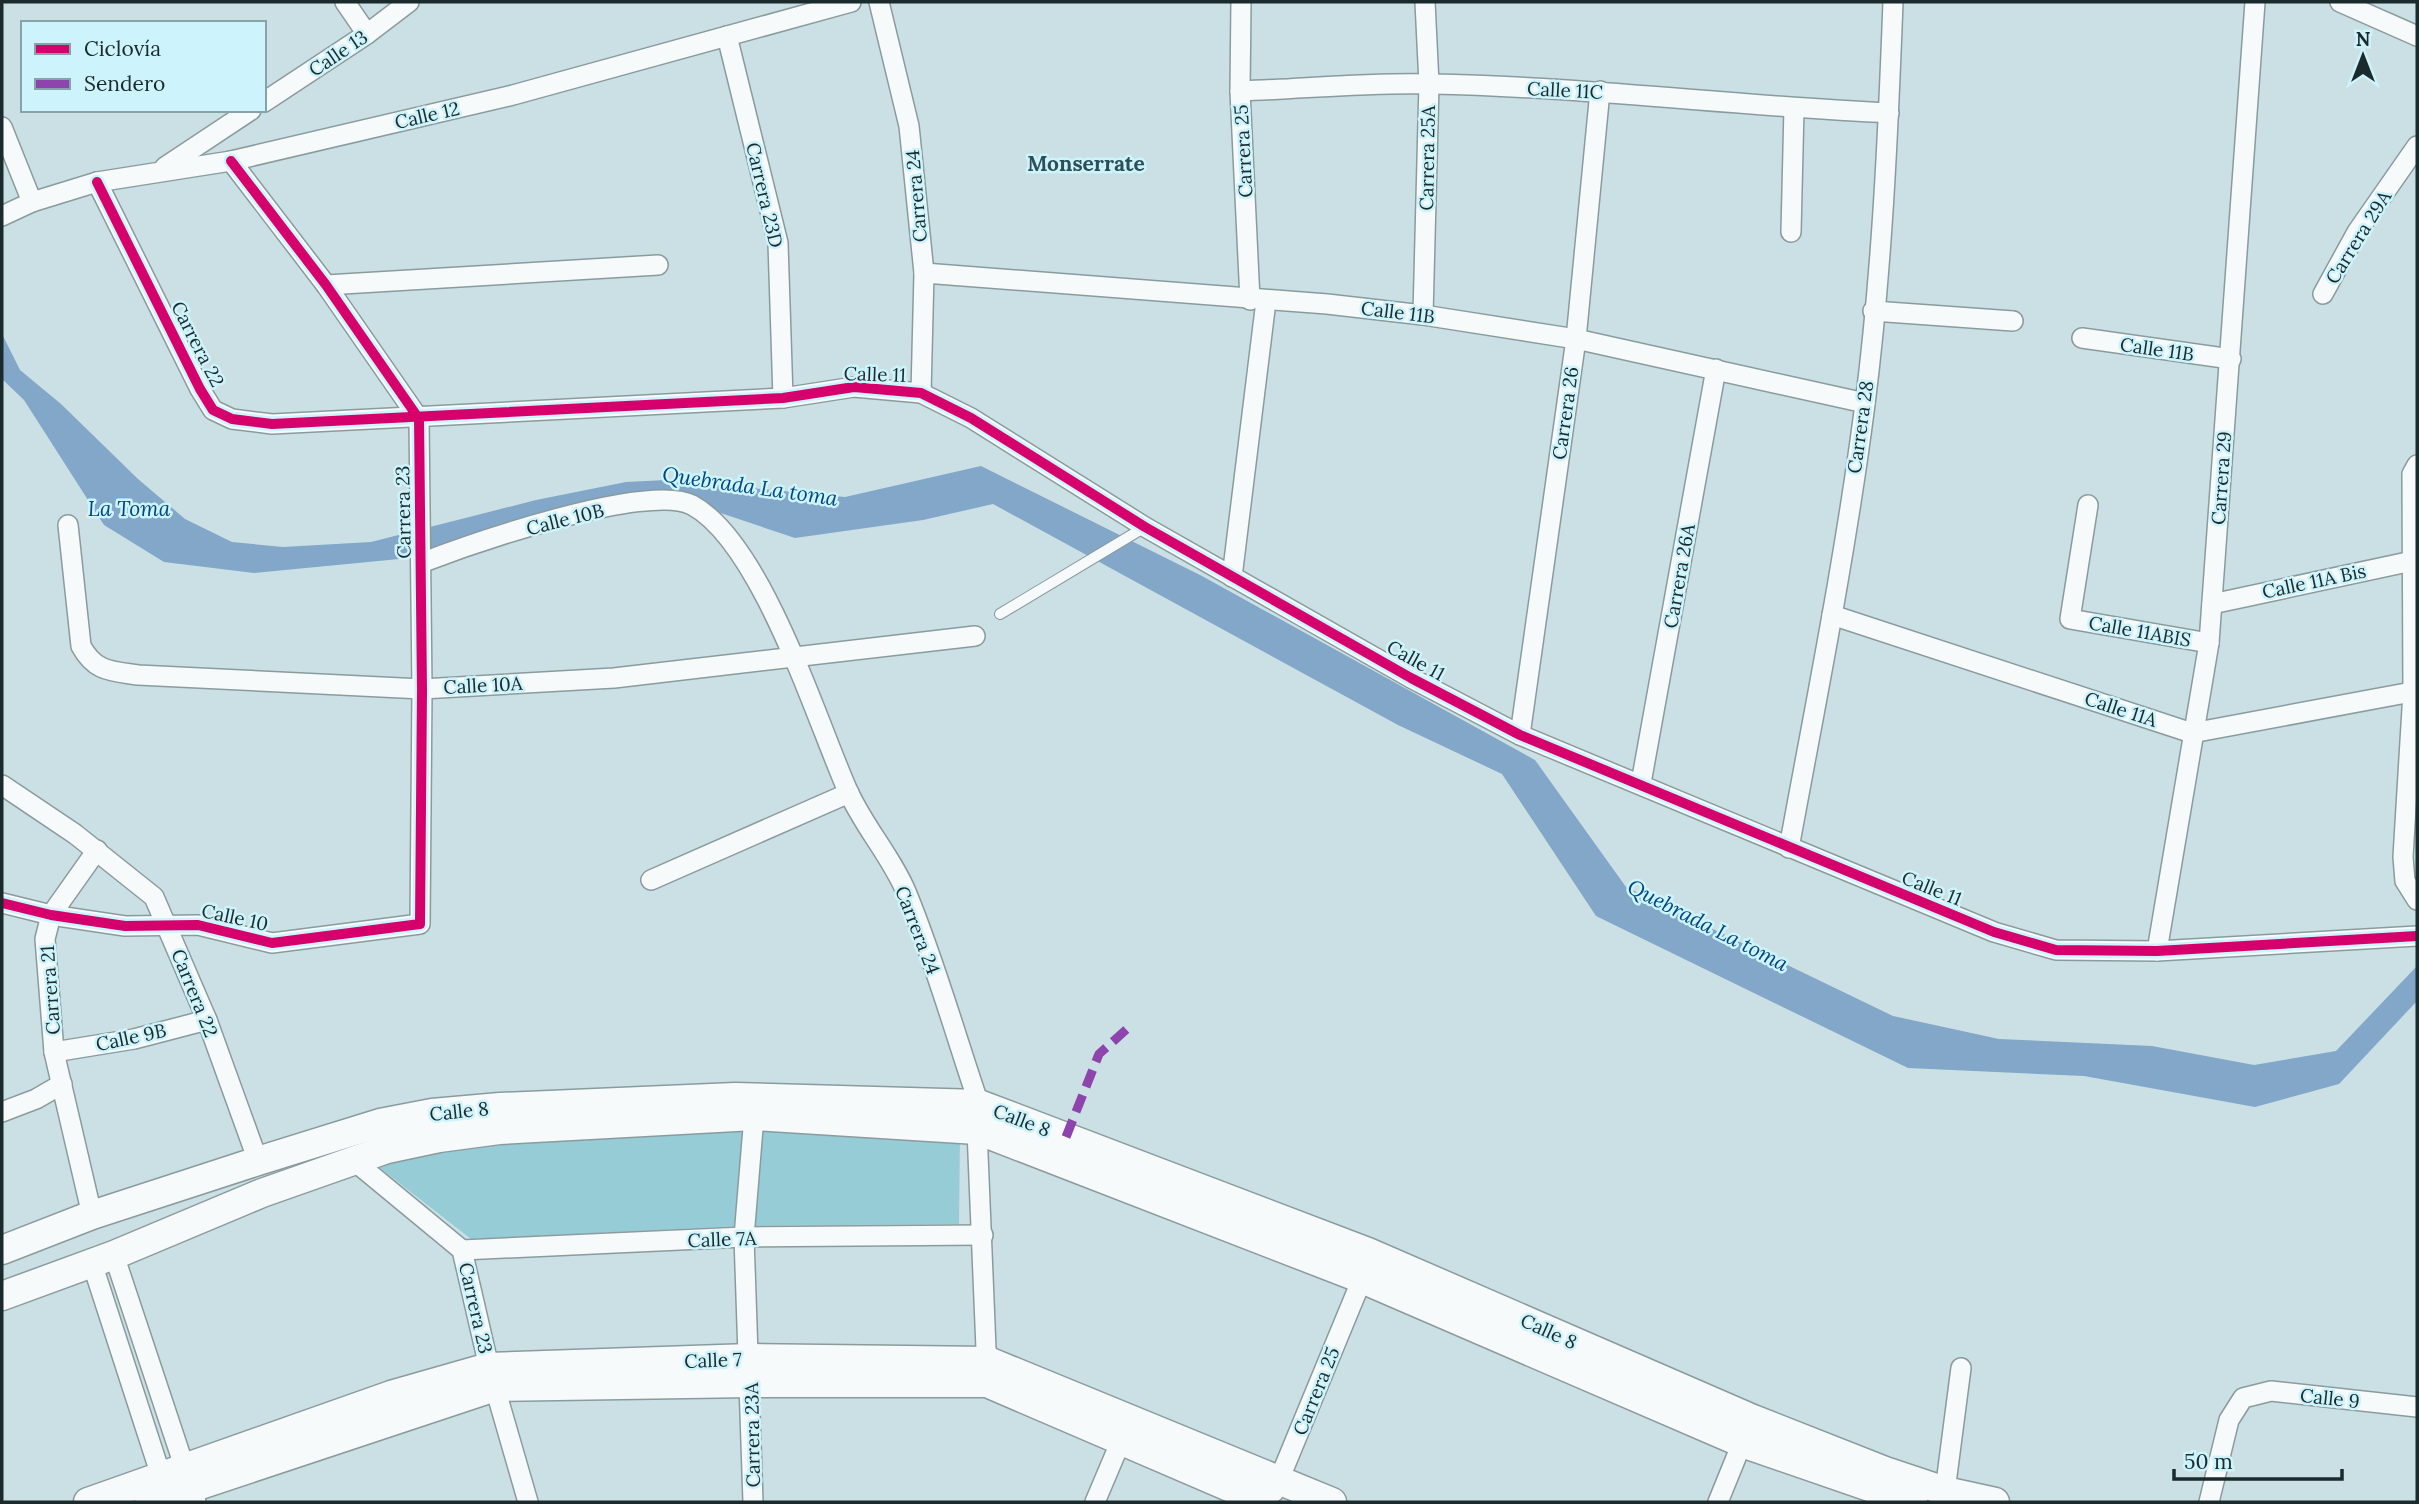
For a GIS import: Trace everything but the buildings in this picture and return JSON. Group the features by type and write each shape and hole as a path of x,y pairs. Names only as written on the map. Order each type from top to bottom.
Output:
{"main road":[{"name":"Calle 8","path":"2,1250 93,1214 258,1161 380,1123 432,1113 500,1107 735,1097 978,1117 1368,1252 1752,1419 1945,1491 1995,1502"},
{"name":"Calle 8","path":"2,1296 352,1160 439,1138 499,1129 754,1116 978,1117 1742,1443 1913,1502"},
{"name":"Calle 7","path":"88,1502 174,1490 492,1377 750,1371 987,1372 1271,1495"},
{"name":"Calle 7","path":"987,1372 1120,1443 1271,1495 1332,1502"}],"street":[{"path":"345,2 367,34"},
{"name":"Calle 13","path":"266,101 410,2"},
{"name":"Calle 12","path":"2,216 32,202 97,182 230,161 513,95 851,2"},
{"name":"Carrera 24","path":"879,2 909,125 924,273 921,393"},
{"name":"Carrera 25","path":"1233,577 1258,300 1240,91 1241,2"},
{"name":"Carrera 25A","path":"1423,315 1429,84 1425,2"},
{"name":"Carrera 28","path":"1789,848 1832,615 1865,403 1889,113 1893,2"},
{"name":"Carrera 29","path":"2157,951 2209,643 2255,2"},
{"path":"2340,2 2417,36"},
{"name":"Carrera 23D","path":"727,36 778,243 783,398"},
{"name":"Calle 11C","path":"1240,91 1429,84 1600,91 1794,108 1889,113"},
{"name":"Carrera 26","path":"1520,735 1576,339 1600,91"},
{"path":"1791,232 1794,108"},
{"path":"158,171 248,112"},
{"path":"2,127 32,202"},
{"name":"Carrera 29A","path":"2323,294 2357,232 2417,146"},
{"path":"230,161 326,285 419,419"},
{"name":"Carrera 22","path":"97,182 213,411 232,419 272,424 419,419"},
{"path":"326,285 658,265"},
{"name":"Calle 11B","path":"924,273 1327,304 1423,315 1576,339 1865,403"},
{"path":"1873,311 2012,321"},
{"name":"Calle 11B","path":"2082,338 2231,359"},
{"name":"Carrera 26A","path":"1641,783 1716,369"},
{"name":"Calle 11","path":"419,419 783,398 854,387 921,393 971,418 1145,527 1520,735 1641,783 1789,848 1994,932 2056,950 2157,951 2417,936"},
{"name":"Carrera 23","path":"419,419 422,689 420,924"},
{"path":"2417,465 2412,474 2415,692 2403,857 2405,881 2417,900"},
{"name":"Calle 10B","path":"421,561 483,540 587,512 660,499 692,505 708,519"},
{"name":"Calle 11ABIS","path":"2088,505 2070,619 2209,643"},
{"name":"Carrera 24","path":"708,519 743,555 766,596 849,793 907,892 978,1117 987,1372"},
{"name":"Calle 10A","path":"68,525 80,646 89,662 106,670 138,675 422,689 614,678 975,636"},
{"name":"Calle 11A Bis","path":"2212,604 2415,560"},
{"name":"Calle 11A","path":"1832,615 2192,733 2415,692"},
{"path":"2,785 97,850"},
{"path":"651,880 849,793"},
{"name":"Carrera 22","path":"97,850 154,897 207,1020 258,1161"},
{"name":"Carrera 21","path":"93,1214 54,1052 45,939 51,915 97,850"},
{"name":"Calle 10","path":"2,903 51,915 125,926 198,925 272,943 420,924"},
{"name":"Calle 9B","path":"54,1052 134,1039 207,1020"},
{"path":"2,1112 36,1100 62,1084"},
{"name":"Carrera 23A","path":"753,1502 744,1237 754,1116"},
{"name":"Carrera 23","path":"352,1160 462,1250 492,1377 528,1502"},
{"name":"Calle 7A","path":"462,1250 744,1237 983,1235"},
{"path":"103,1259 174,1490"},
{"name":"Carrera 25","path":"1271,1495 1362,1279"},
{"path":"1945,1491 1961,1368"},
{"name":"Calle 9","path":"2209,1502 2229,1420 2244,1398 2271,1391 2417,1408"},
{"path":"1095,1502 1120,1443"},
{"path":"1718,1502 1742,1443"}],"lane":[{"path":"1000,614 1145,527"}],"shaded area":[{"path":"753,1130 960,1138 959,1224 740,1226 471,1239 380,1168 397,1158 501,1139"}],"water":[{"name":"La Toma","path":"2,334 20,370 61,404 138,479 185,519 232,542 283,547 371,542 536,500 626,482 666,480 845,497 981,466 1202,576 1535,760 1626,887 1893,1016 1999,1039 2152,1046 2254,1065 2336,1051 2417,966 2417,1001 2339,1084 2255,1107 2084,1076 1908,1068 1596,916 1502,774 1398,725 993,504 923,520 795,538 667,495 572,508 399,559 254,573 164,562 104,525 24,400 2,379"}],"marked path":[{"path":"1066,1137 1099,1054 1128,1028"}],"cycle path":[{"path":"2,903 51,915 125,926 198,925 272,943 420,924 422,689 419,419 326,285 231,161"},
{"path":"97,182 200,389 213,410 232,419 272,424 783,398 854,387 921,393 971,418 1145,527 1411,678 1520,735 1994,932 2056,950 2157,951 2417,936"}],"district":[{"name":"Monserrate","path":"1086,163"}],"water label":[{"name":"Quebrada La toma","path":"750,486"},
{"name":"Quebrada La toma","path":"1708,925"}]}
